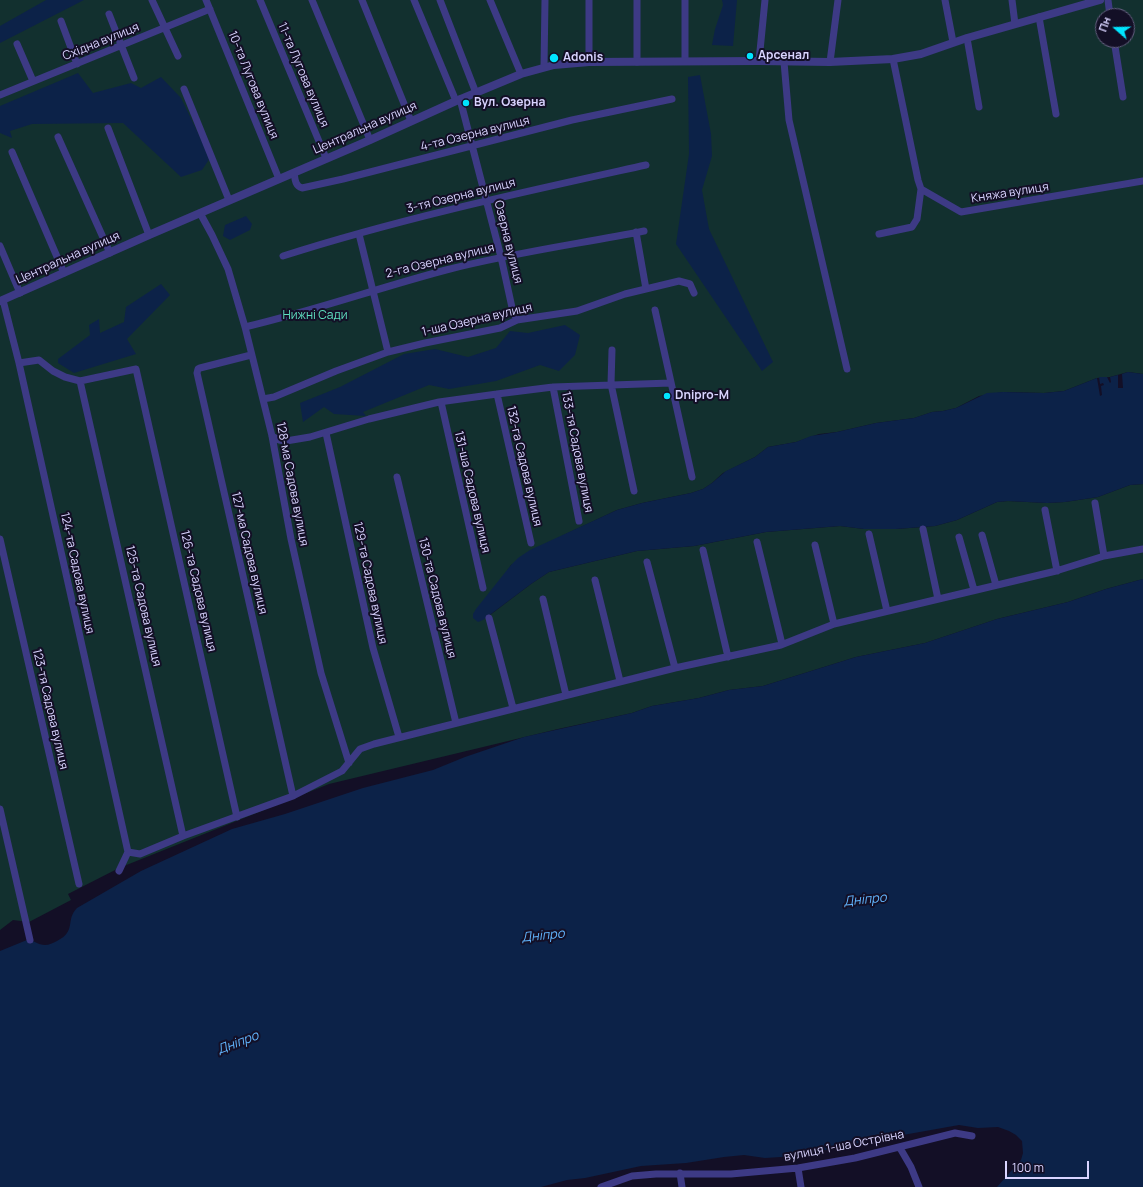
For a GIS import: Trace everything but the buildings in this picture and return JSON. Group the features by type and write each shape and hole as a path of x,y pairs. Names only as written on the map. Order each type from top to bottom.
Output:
{"street":[{"path":"152,0 178,56"},
{"name":"10-та Лугова вулиця","path":"206,0 279,179"},
{"name":"11-та Лугова вулиця","path":"260,0 326,158"},
{"path":"312,0 370,140"},
{"path":"362,0 411,121"},
{"name":"Озерна вулиця","path":"414,0 458,100 472,145 501,257 513,312 517,320"},
{"path":"440,0 476,93"},
{"path":"490,0 522,74"},
{"path":"544,67 545,0"},
{"path":"589,0 589,62"},
{"path":"637,0 637,62"},
{"path":"685,0 685,61"},
{"path":"759,61 765,0"},
{"path":"830,62 838,0"},
{"path":"945,0 953,42"},
{"path":"1012,0 1015,24"},
{"name":"Центральна вулиця","path":"1,300 370,140 458,100 522,74 544,67 568,63 589,62 830,62 894,59 921,54 953,42 1094,1"},
{"name":"Східна вулиця","path":"0,95 210,9"},
{"path":"108,14 134,78"},
{"path":"1039,17 1056,114"},
{"path":"61,21 77,64"},
{"path":"967,38 979,107"},
{"path":"17,44 33,81"},
{"path":"1115,48 1123,97"},
{"path":"879,234 912,227 917,218 921,189 894,59"},
{"path":"784,62 788,120 847,369"},
{"path":"184,89 229,200"},
{"name":"4-та Озерна вулиця","path":"294,173 296,184 298,187 302,188 572,120 672,99"},
{"path":"108,128 149,235"},
{"path":"58,137 110,253"},
{"path":"12,152 64,273"},
{"name":"3-тя Озерна вулиця","path":"283,256 316,245 486,200 646,165"},
{"name":"Княжа вулиця","path":"921,189 961,212 1143,181"},
{"name":"128-ма Садова вулиця","path":"200,213 228,269 245,327 272,436 291,539 321,672 349,763"},
{"name":"2-га Озерна вулиця","path":"245,327 285,317 374,290 501,257 644,231"},
{"path":"636,232 646,289"},
{"path":"359,234 374,290 388,352"},
{"path":"0,246 20,293"},
{"name":"1-ша Озерна вулиця","path":"263,399 274,397 336,371 388,352 500,328 517,320 577,312 625,294 679,281 685,281 690,284 694,293"},
{"name":"124-та Садова вулиця","path":"1,300 19,363 128,852"},
{"path":"655,310 692,477"},
{"path":"612,350 611,384 634,491"},
{"name":"127-ма Садова вулиця","path":"251,355 199,368 197,373 293,796"},
{"path":"19,363 39,360 53,371 65,377 80,381"},
{"name":"126-та Садова вулиця","path":"80,381 136,369 237,817"},
{"name":"125-та Садова вулиця","path":"80,381 183,836"},
{"path":"272,436 279,440 286,441 310,437 369,419 441,402 497,394 553,387 671,383"},
{"name":"133-тя Садова вулиця","path":"553,387 579,521"},
{"name":"132-га Садова вулиця","path":"497,394 531,544"},
{"name":"131-ша Садова вулиця","path":"441,402 483,588"},
{"name":"129-та Садова вулиця","path":"326,433 373,648 398,737"},
{"name":"130-та Садова вулиця","path":"397,477 456,723"},
{"path":"1095,504 1104,556"},
{"path":"1045,510 1057,571"},
{"path":"923,529 938,599"},
{"path":"869,534 887,611"},
{"path":"982,535 996,585"},
{"path":"959,537 974,590"},
{"name":"123-тя Садова вулиця","path":"0,539 79,884"},
{"path":"757,542 782,644"},
{"path":"815,545 834,624"},
{"path":"119,871 128,852 140,854 183,836 293,796 342,771 360,749 398,737 620,681 782,644 834,624 1057,571 1104,556 1143,549"},
{"path":"703,550 728,657"},
{"path":"648,562 675,668"},
{"path":"595,580 620,681"},
{"path":"543,599 566,695"},
{"path":"489,618 513,708"},
{"path":"0,809 30,940"},
{"name":"вулиця 1-ша Острівна","path":"604,1187 632,1176 680,1173 730,1174 798,1168 900,1148 955,1133 972,1136"},
{"path":"900,1148 911,1167 919,1187"},
{"path":"798,1168 801,1187"},
{"path":"680,1173 682,1187"}],"green space":[{"name":"Нижні Сади","path":"0,0 1143,0 1143,374 1128,372 1110,377 1097,378 1064,391 1044,393 1003,392 979,396 956,408 932,412 914,418 876,423 837,432 819,434 796,442 768,447 755,457 723,473 703,489 617,510 566,534 511,565 507,571 490,615 549,572 637,551 694,546 766,532 840,526 864,529 896,529 935,526 957,520 997,502 1065,502 1098,497 1130,485 1143,484 1143,579 1106,589 1068,602 997,619 925,643 856,657 763,686 729,690 699,698 652,706 632,713 558,729 329,784 119,868 68,894 71,900 29,922 13,920 0,930"}],"water":[{"path":"46,0 84,0 0,43 0,26"},
{"path":"722,0 737,0 733,46 712,45 715,29 723,5"},
{"path":"78,73 93,93 131,83 141,88 161,77 181,98 210,158 202,170 181,177 123,123 32,124 10,131 12,138 0,133 0,106"},
{"path":"700,75 711,134 712,156 702,190 709,229 773,362 762,371 676,244 689,154 688,77"},
{"path":"246,216 252,224 250,230 230,240 223,236 225,225"},
{"path":"161,284 170,295 127,339 136,354 74,373 58,363 58,359 90,335 89,325 99,319 100,333 124,322 126,307"},
{"path":"565,325 580,335 575,355 559,371 540,365 496,381 449,389 429,385 363,412 366,416 334,414 324,407 303,422 300,403 340,387 404,354 435,349 468,357 496,348 510,331 528,333"},
{"path":"1128,372 1143,374 1143,484 1130,485 1098,497 1065,502 997,502 957,520 935,526 896,529 864,529 840,526 766,532 694,546 637,551 549,572 483,620 478,622 473,618 473,614 476,609 511,565 530,550 617,510 703,489 726,471 755,457 768,447 796,442 811,436 876,423 914,418 932,412 956,408 987,393 1044,393 1064,391 1097,378 1100,396 1102,395 1101,386 1104,385 1103,383 1100,384 1099,377 1107,377 1110,383 1110,377 1118,375 1118,388 1123,388 1122,374"},
{"name":"Дніпро","path":"1143,579 1143,1187 997,1187 1021,1160 1023,1153 1022,1141 1016,1135 998,1127 978,1128 959,1125 796,1156 765,1158 744,1155 686,1163 641,1166 585,1178 567,1180 541,1187 0,1187 0,951 27,940 45,945 57,941 67,933 74,912 77,908 141,871 232,829 285,814 363,788 433,770 465,757 524,737 632,713 652,706 699,698 729,690 763,686 856,657 925,643 997,619 1068,602 1106,589"}],"place":[{"name":"Арсенал","path":"750,56"},
{"name":"Adonis","path":"554,58"},
{"name":"Вул. Озерна","path":"466,103"},
{"name":"Dnipro-M","path":"667,396"}]}
